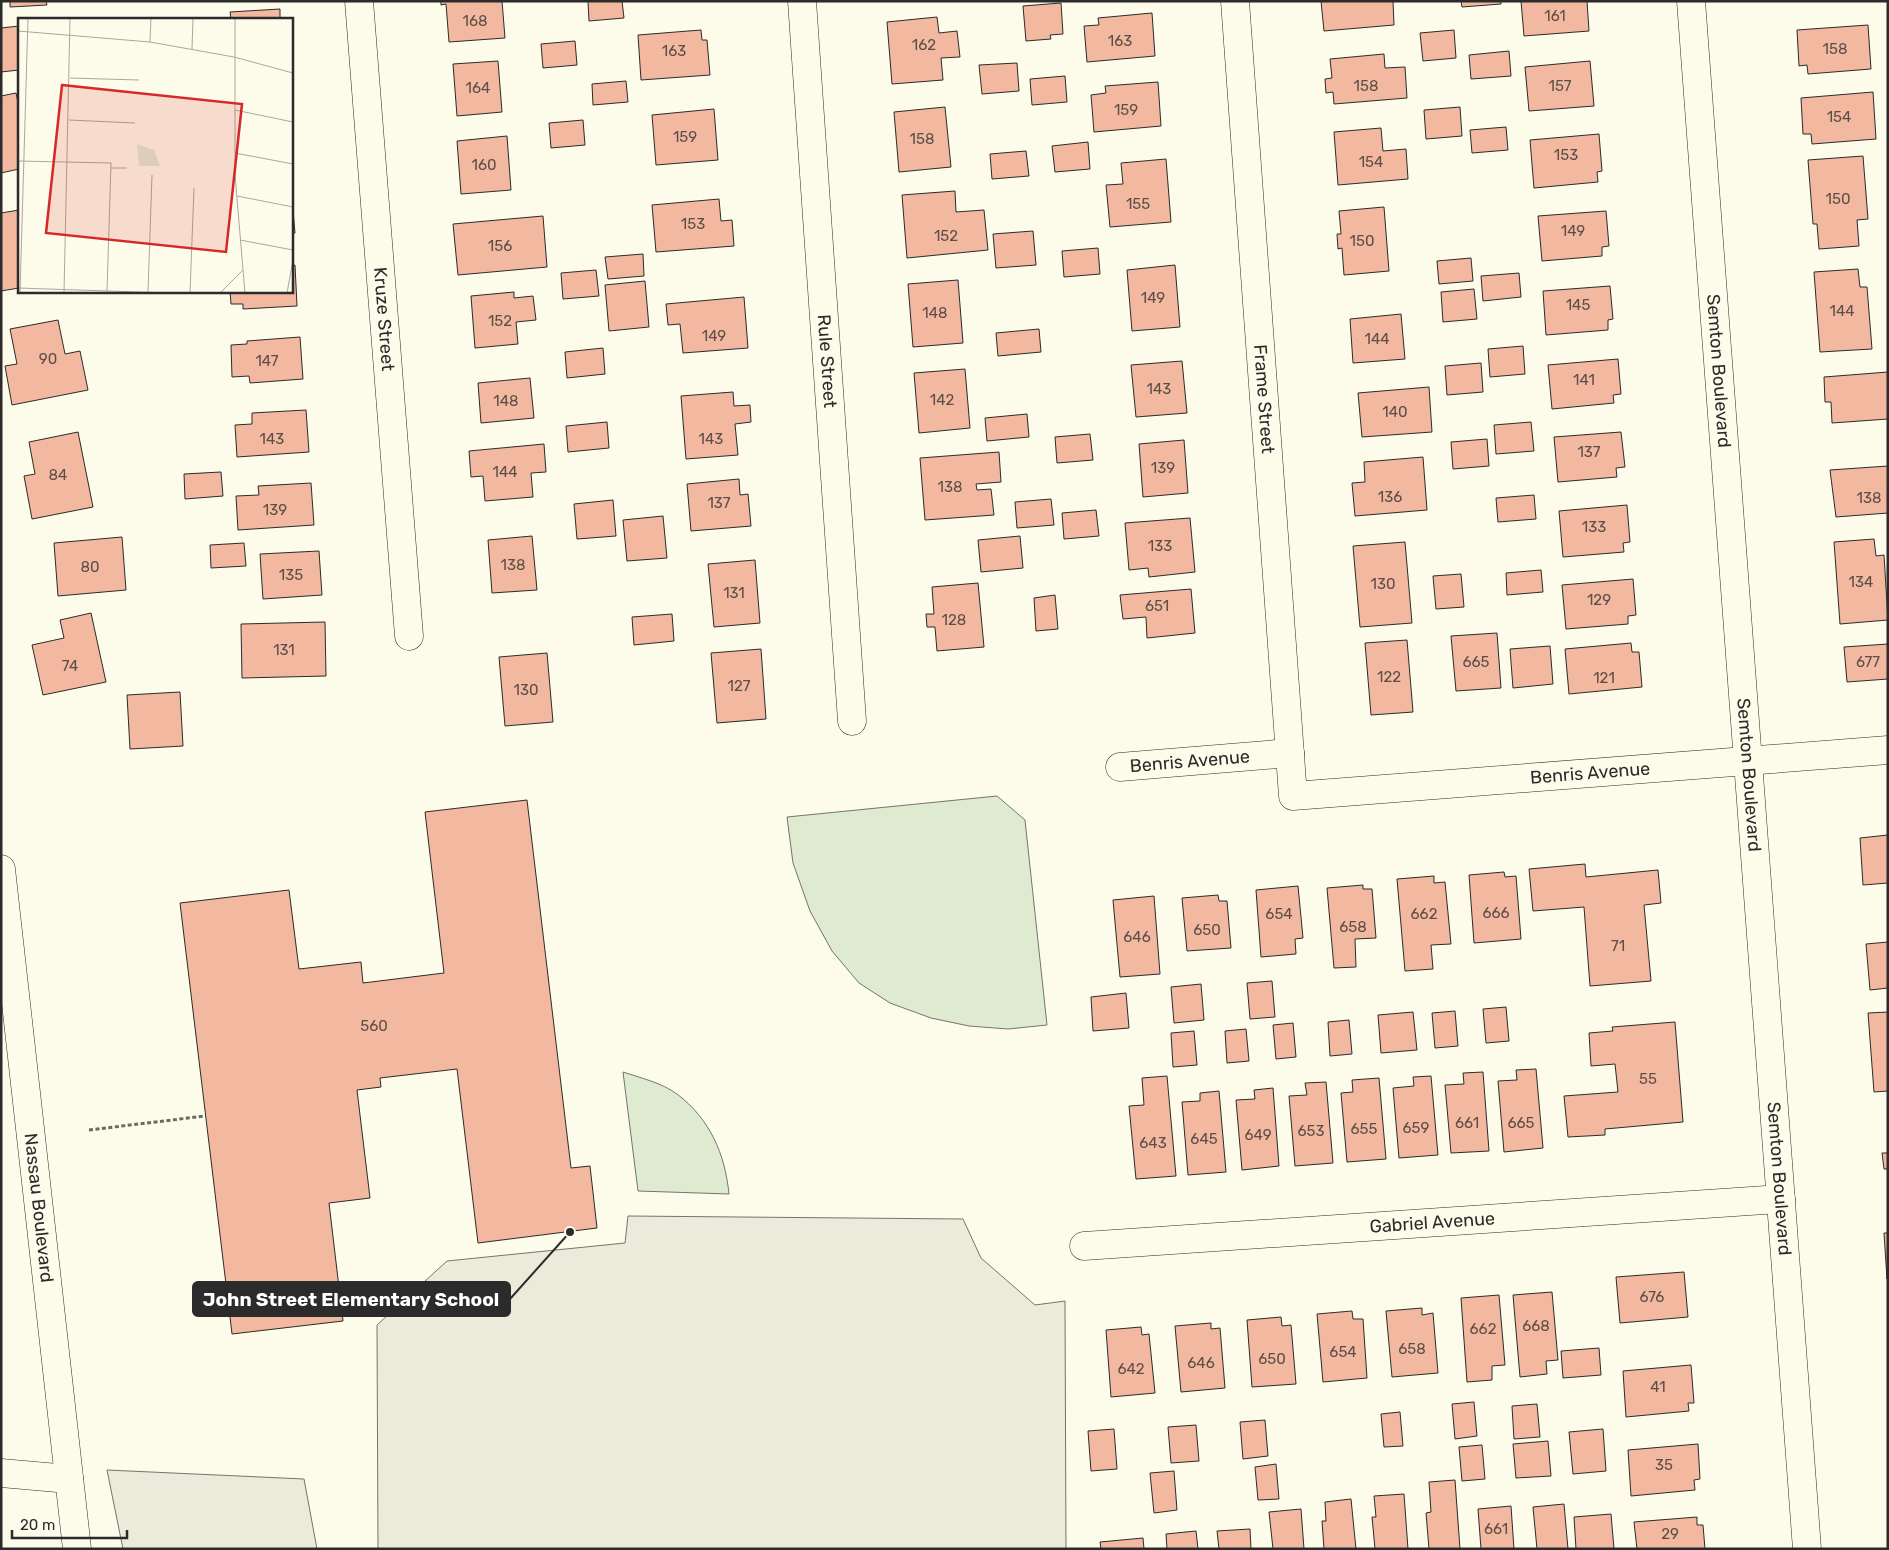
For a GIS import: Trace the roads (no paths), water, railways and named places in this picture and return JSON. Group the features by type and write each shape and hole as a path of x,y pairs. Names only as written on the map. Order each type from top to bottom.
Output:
{"street":[{"name":"Kruze Street","path":"359,1 409,636"},
{"name":"Rule Street","path":"802,1 852,721"},
{"name":"Frame Street","path":"1235,1 1293,796"},
{"name":"Semton Boulevard","path":"1691,1 1807,1549"},
{"name":"Benris Avenue","path":"1293,796 1888,750"},
{"name":"Benris Avenue","path":"1120,767 1290,753"},
{"name":"Nassau Boulevard","path":"1,869 11,1037 70,1479 76,1549"},
{"name":"Gabriel Avenue","path":"1084,1246 1780,1199"},
{"path":"1,1473 70,1479"}],"place":[{"name":"John Street Elementary School","path":"570,1232"}]}
